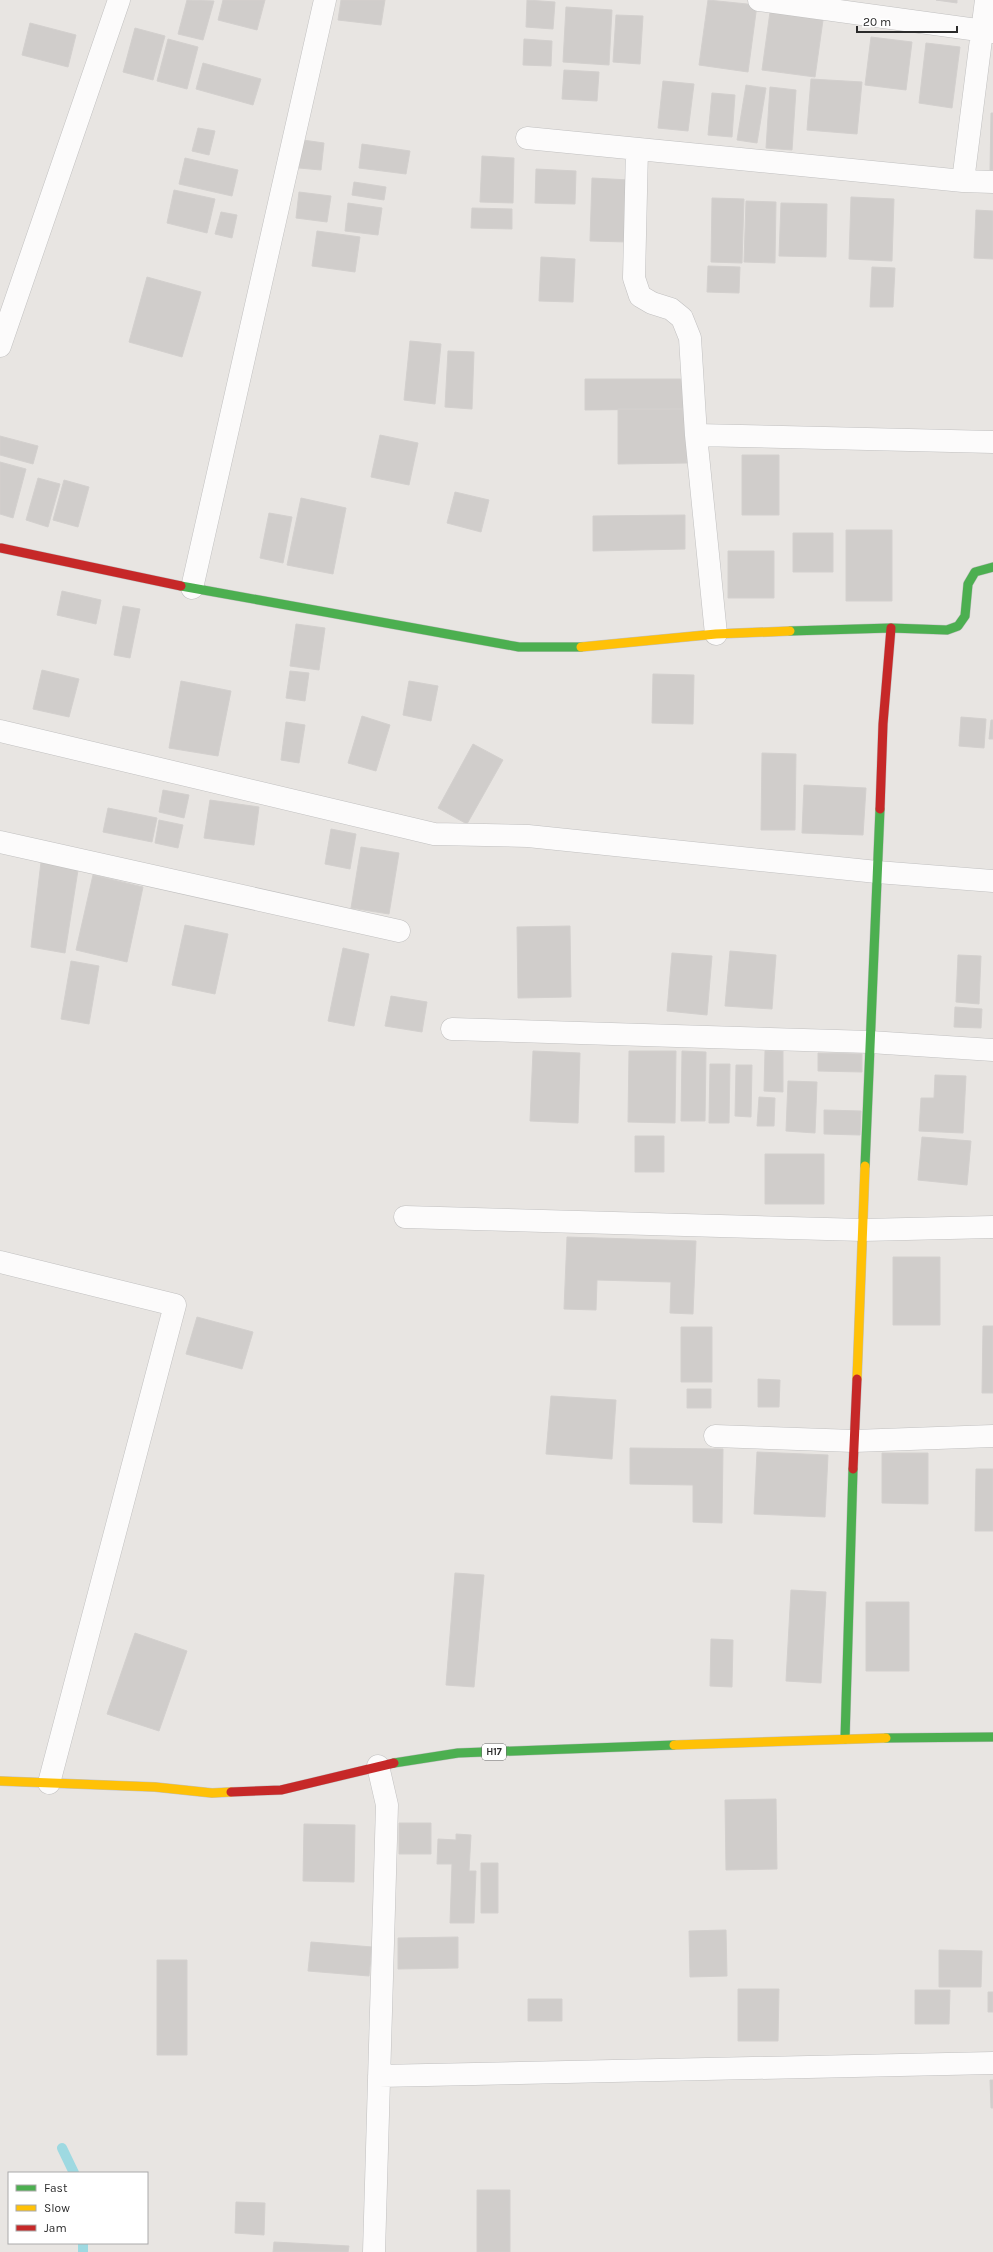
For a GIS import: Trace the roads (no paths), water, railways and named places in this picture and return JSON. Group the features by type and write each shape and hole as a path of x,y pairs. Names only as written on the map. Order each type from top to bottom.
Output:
{"street":[{"path":"0,346 119,0"},
{"path":"192,588 325,0"},
{"path":"760,0 987,32"},
{"path":"963,181 987,32 986,0"},
{"path":"527,138 963,181 993,182"},
{"path":"637,149 634,278 640,296 652,303 671,309 682,318 690,338 696,435 716,634"},
{"path":"696,435 993,442"},
{"path":"0,550 192,588 519,647 580,647 716,634 891,628 947,630 958,626 965,616 968,584 975,572 993,567"},
{"path":"845,1739 854,1441 883,724 891,628"},
{"path":"0,731 434,834 528,836 877,872 993,881"},
{"path":"0,842 399,931"},
{"path":"452,1028 870,1042 993,1050"},
{"path":"405,1217 863,1230 993,1227"},
{"path":"0,1262 175,1305 49,1783"},
{"path":"715,1436 854,1441 993,1436"},
{"name":"H17","path":"0,1781 155,1786 212,1793 281,1790 378,1766 458,1753 845,1739 993,1736"},
{"path":"374,2252 387,1805 378,1766"},
{"path":"379,2076 993,2062"}],"waterway":[{"path":"62,2148 74,2172"},
{"path":"83,2244 83,2252"}]}
